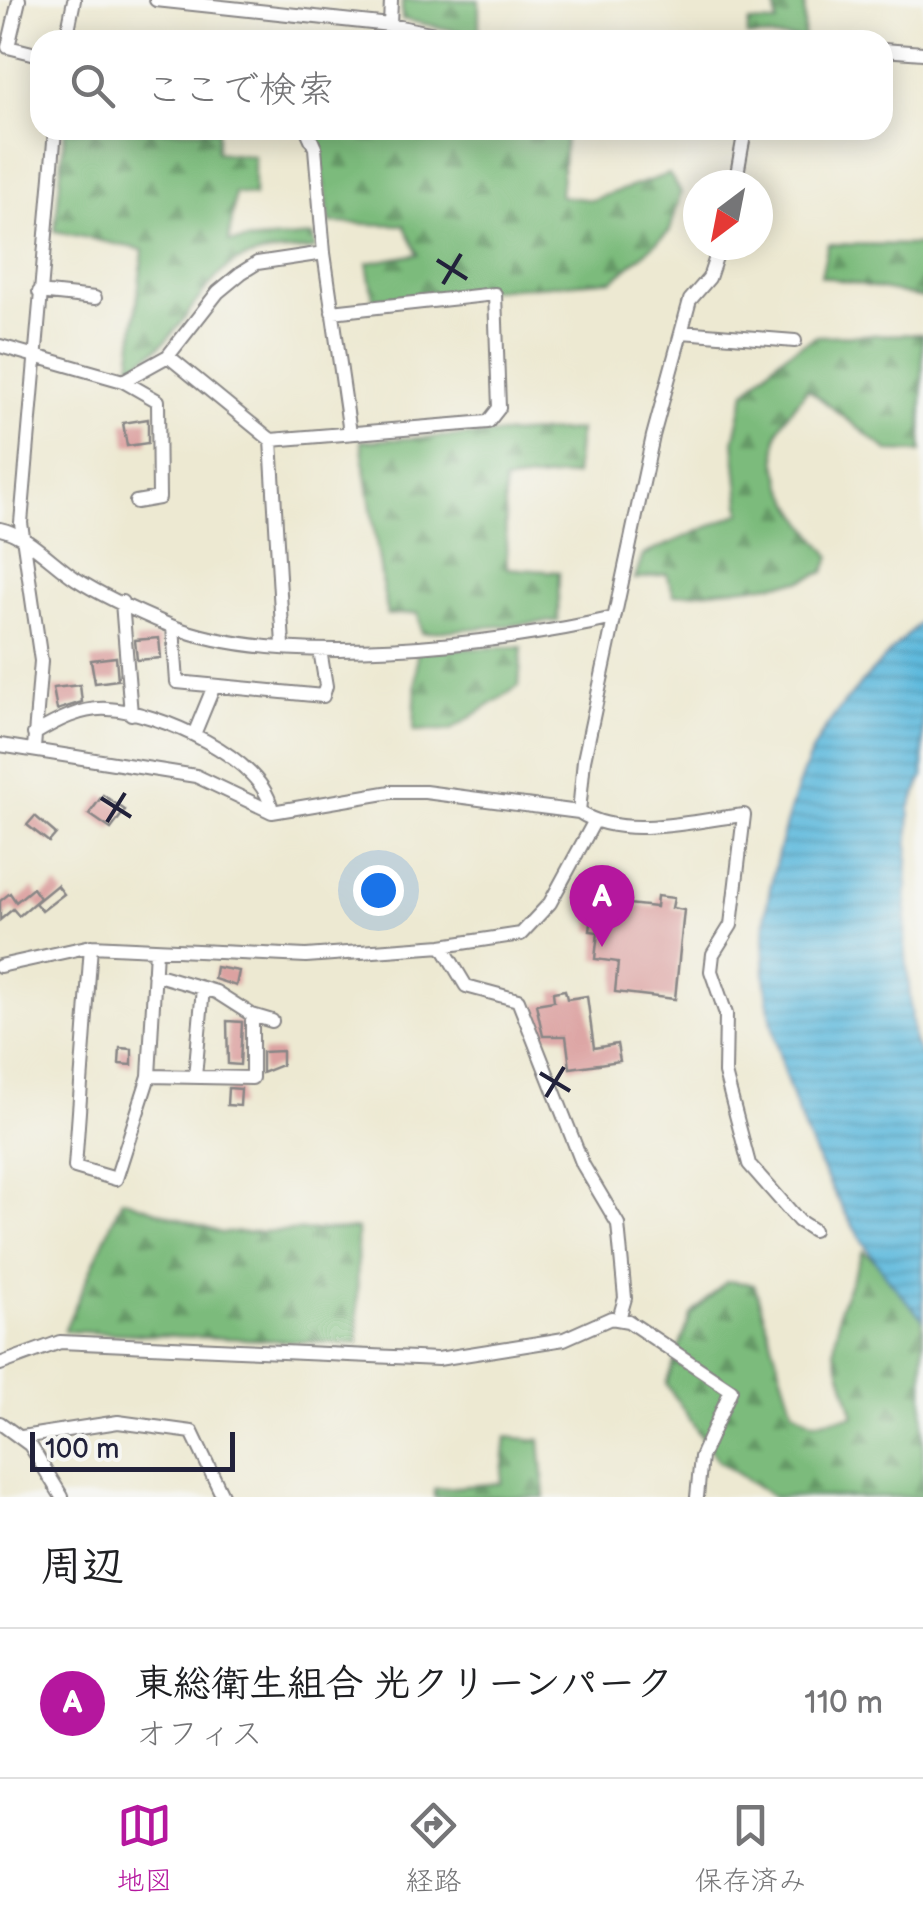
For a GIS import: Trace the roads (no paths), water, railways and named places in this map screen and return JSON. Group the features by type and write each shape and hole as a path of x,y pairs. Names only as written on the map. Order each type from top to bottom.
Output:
{"street":[{"path":"19,0 8,47 30,52"},
{"path":"68,30 74,0"},
{"path":"156,0 415,30"},
{"path":"390,25 391,0"},
{"path":"893,51 923,53"},
{"path":"34,741 41,661 22,540 33,352 54,140"},
{"path":"311,140 350,433"},
{"path":"738,170 743,140"},
{"path":"122,381 168,356 218,292 240,273 257,263 324,253"},
{"path":"579,812 584,760 614,618 682,332 690,300 709,278 715,260"},
{"path":"39,292 95,298"},
{"path":"168,356 271,440 488,422 499,408 495,294 332,312"},
{"path":"682,332 795,341"},
{"path":"0,346 33,352 122,381 158,401 160,498 136,502"},
{"path":"271,440 283,645"},
{"path":"0,529 79,581 174,627 238,643 320,650 531,637 614,618"},
{"path":"122,602 130,714"},
{"path":"174,627 177,682 323,696 326,686 320,650"},
{"path":"195,732 214,686"},
{"path":"34,741 56,722 97,710 130,714 195,732 216,744 270,798 272,812"},
{"path":"0,745 34,741 196,776 272,812 390,792 425,792 579,812 594,822 626,827 744,815 731,925 713,954 710,971 726,1014 725,1073 749,1164 799,1220 813,1230"},
{"path":"0,966 91,946 306,956 442,946 521,934 537,922 594,822"},
{"path":"91,946 75,1167 116,1179 149,1076 156,950"},
{"path":"442,946 466,986 518,1000 583,1165 618,1224 625,1298 618,1320"},
{"path":"154,974 203,988 252,1015 272,1021"},
{"path":"195,1077 203,988"},
{"path":"149,1076 252,1078 252,1015"},
{"path":"0,1364 60,1342 438,1359 564,1339 612,1318 628,1321 731,1390 701,1457 697,1497"},
{"path":"22,1438 118,1422 192,1432 224,1497"},
{"path":"0,1424 22,1438 62,1497"}],"water":[{"path":"923,619 923,776 910,808 905,943 914,1042 923,1059 923,1319 858,1235 805,1130 785,1075 771,1019 764,964 772,879 808,761 827,726 849,698"}],"place":[{"name":"東総衛生組合 光クリーンパーク","path":"602,947"}]}
